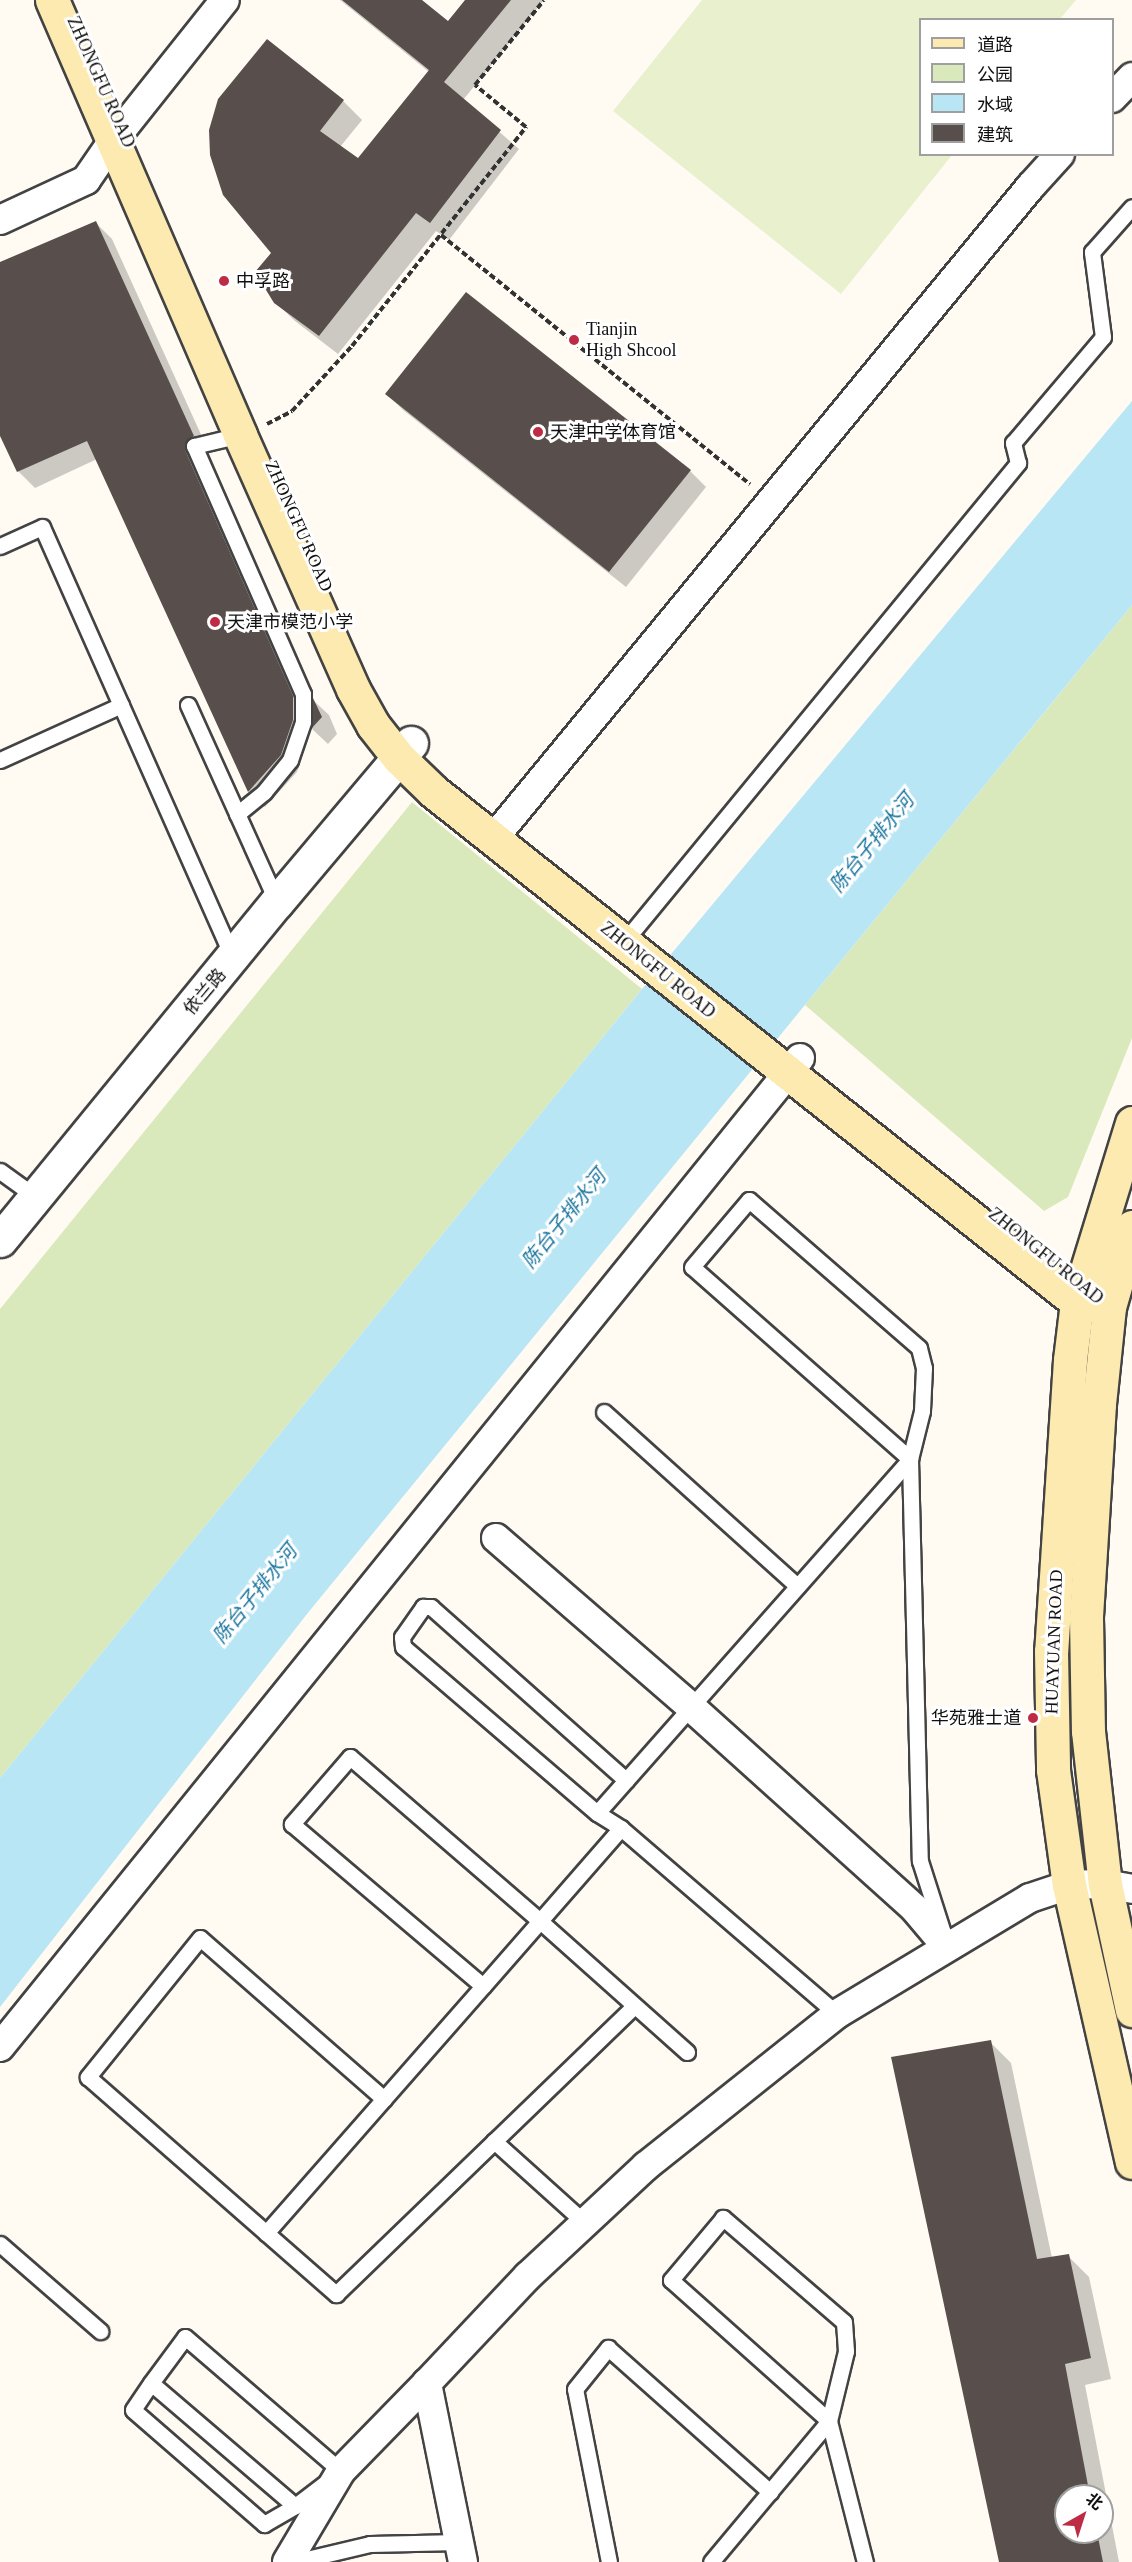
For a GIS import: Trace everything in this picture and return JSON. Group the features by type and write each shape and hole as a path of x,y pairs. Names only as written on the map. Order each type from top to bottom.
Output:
{"main road":[{"name":"ZHONGFU ROAD","path":"52,0 117,137 248,433 353,689 373,725 405,751 433,791 499,832 1084,1296"},
{"name":"ZHONGFU ROAD","path":"64,0 117,137"},
{"name":"HUAYUAN ROAD","path":"1132,1123 1084,1296 1070,1360 1051,1651 1053,1770 1069,1885 1132,2162"},
{"path":"1084,1296 1132,1225"},
{"path":"1040,1262 1062,1308 1070,1360"},
{"name":"HUAYUAN ROAD","path":"1084,1296 1103,1371 1089,1546 1086,1618 1088,1731 1118,1887 1132,2010"}],"street":[{"path":"0,220 86,180 225,0"},
{"path":"1114,97 1132,77"},
{"path":"499,832 1031,186 1058,156"},
{"name":"依兰路","path":"0,1240 277,902 405,751"},
{"path":"0,2047 790,1062"},
{"path":"496,1538 691,1707 914,1908 947,1947"},
{"path":"287,2562 341,2471 528,2276 646,2166 837,2014 947,1947 1030,1898 1069,1885 1118,1887"},
{"path":"427,2383 461,2552"}],"lane":[{"path":"638,942 1018,463 1014,443 1103,337 1092,252 1132,207"},
{"path":"237,814 264,792 290,760 303,722 303,694 194,446 248,433"},
{"path":"0,546 42,527 233,958"},
{"path":"0,760 121,705"},
{"path":"188,705 277,902"},
{"path":"0,1171 36,1197"},
{"path":"910,1459 692,1267 749,1200 919,1348 924,1368 922,1411 910,1459 920,1861 947,1947"},
{"path":"604,1412 797,1586"},
{"path":"597,1813 910,1459"},
{"path":"626,1780 431,1607 423,1608 402,1637 403,1647 597,1813 621,1828 837,2014"},
{"path":"483,1986 292,1824 350,1757 687,2052"},
{"path":"266,2233 621,1828"},
{"path":"384,2099 200,1938 88,2077 336,2294 634,2006"},
{"path":"494,2141 585,2223"},
{"path":"711,2562 829,2421 846,2351 844,2322 723,2218 671,2280 829,2421 865,2562"},
{"path":"0,2244 100,2331"},
{"path":"185,2337 341,2471 295,2506 264,2524 132,2410 151,2382 185,2337"},
{"path":"609,2562 575,2389 608,2348 770,2492"},
{"path":"151,2382 295,2506"},
{"path":"294,2562 370,2544 461,2552"}],"path":[{"path":"248,433 292,411 352,346 526,127 475,85 544,0"},
{"path":"441,235 750,484"}],"green space":[{"path":"702,0 1076,0 1061,18 919,18 919,156 951,156 841,294 613,111"},
{"path":"1132,605 1132,1038 1068,1197 1044,1211 805,1005"},
{"path":"412,802 642,989 0,1778 0,1309"}],"water":[{"name":"陈台子排水河","path":"1132,401 1132,605 307,1614 0,2007 0,1778 642,989"}],"building":[{"path":"342,0 422,0 448,21 465,0 511,0 444,82 501,130 430,223 416,213 319,336 274,303 255,272 271,253 223,195 210,155 209,130 218,99 267,39 344,100 320,131 358,158 429,70"},
{"name":"天津市模范小学","path":"96,221 194,436 187,440 185,450 293,696 293,720 281,755 248,792 87,441 17,472 0,436 0,262"},
{"name":"天津中学体育馆","path":"466,292 691,470 609,572 385,394"},
{"path":"313,698 322,717 311,729 313,722"},
{"path":"991,2040 1037,2259 1069,2254 1091,2358 1065,2364 1088,2484 1054,2484 1054,2544 1099,2544 1103,2562 999,2562 891,2057"}],"place":[{"name":"中孚路","path":"224,281"},
{"name":"Tianjin High Shcool","path":"574,340"},
{"name":"天津中学体育馆","path":"538,432"},
{"name":"天津市模范小学","path":"215,622"},
{"name":"华苑雅士道","path":"1033,1718"}]}
